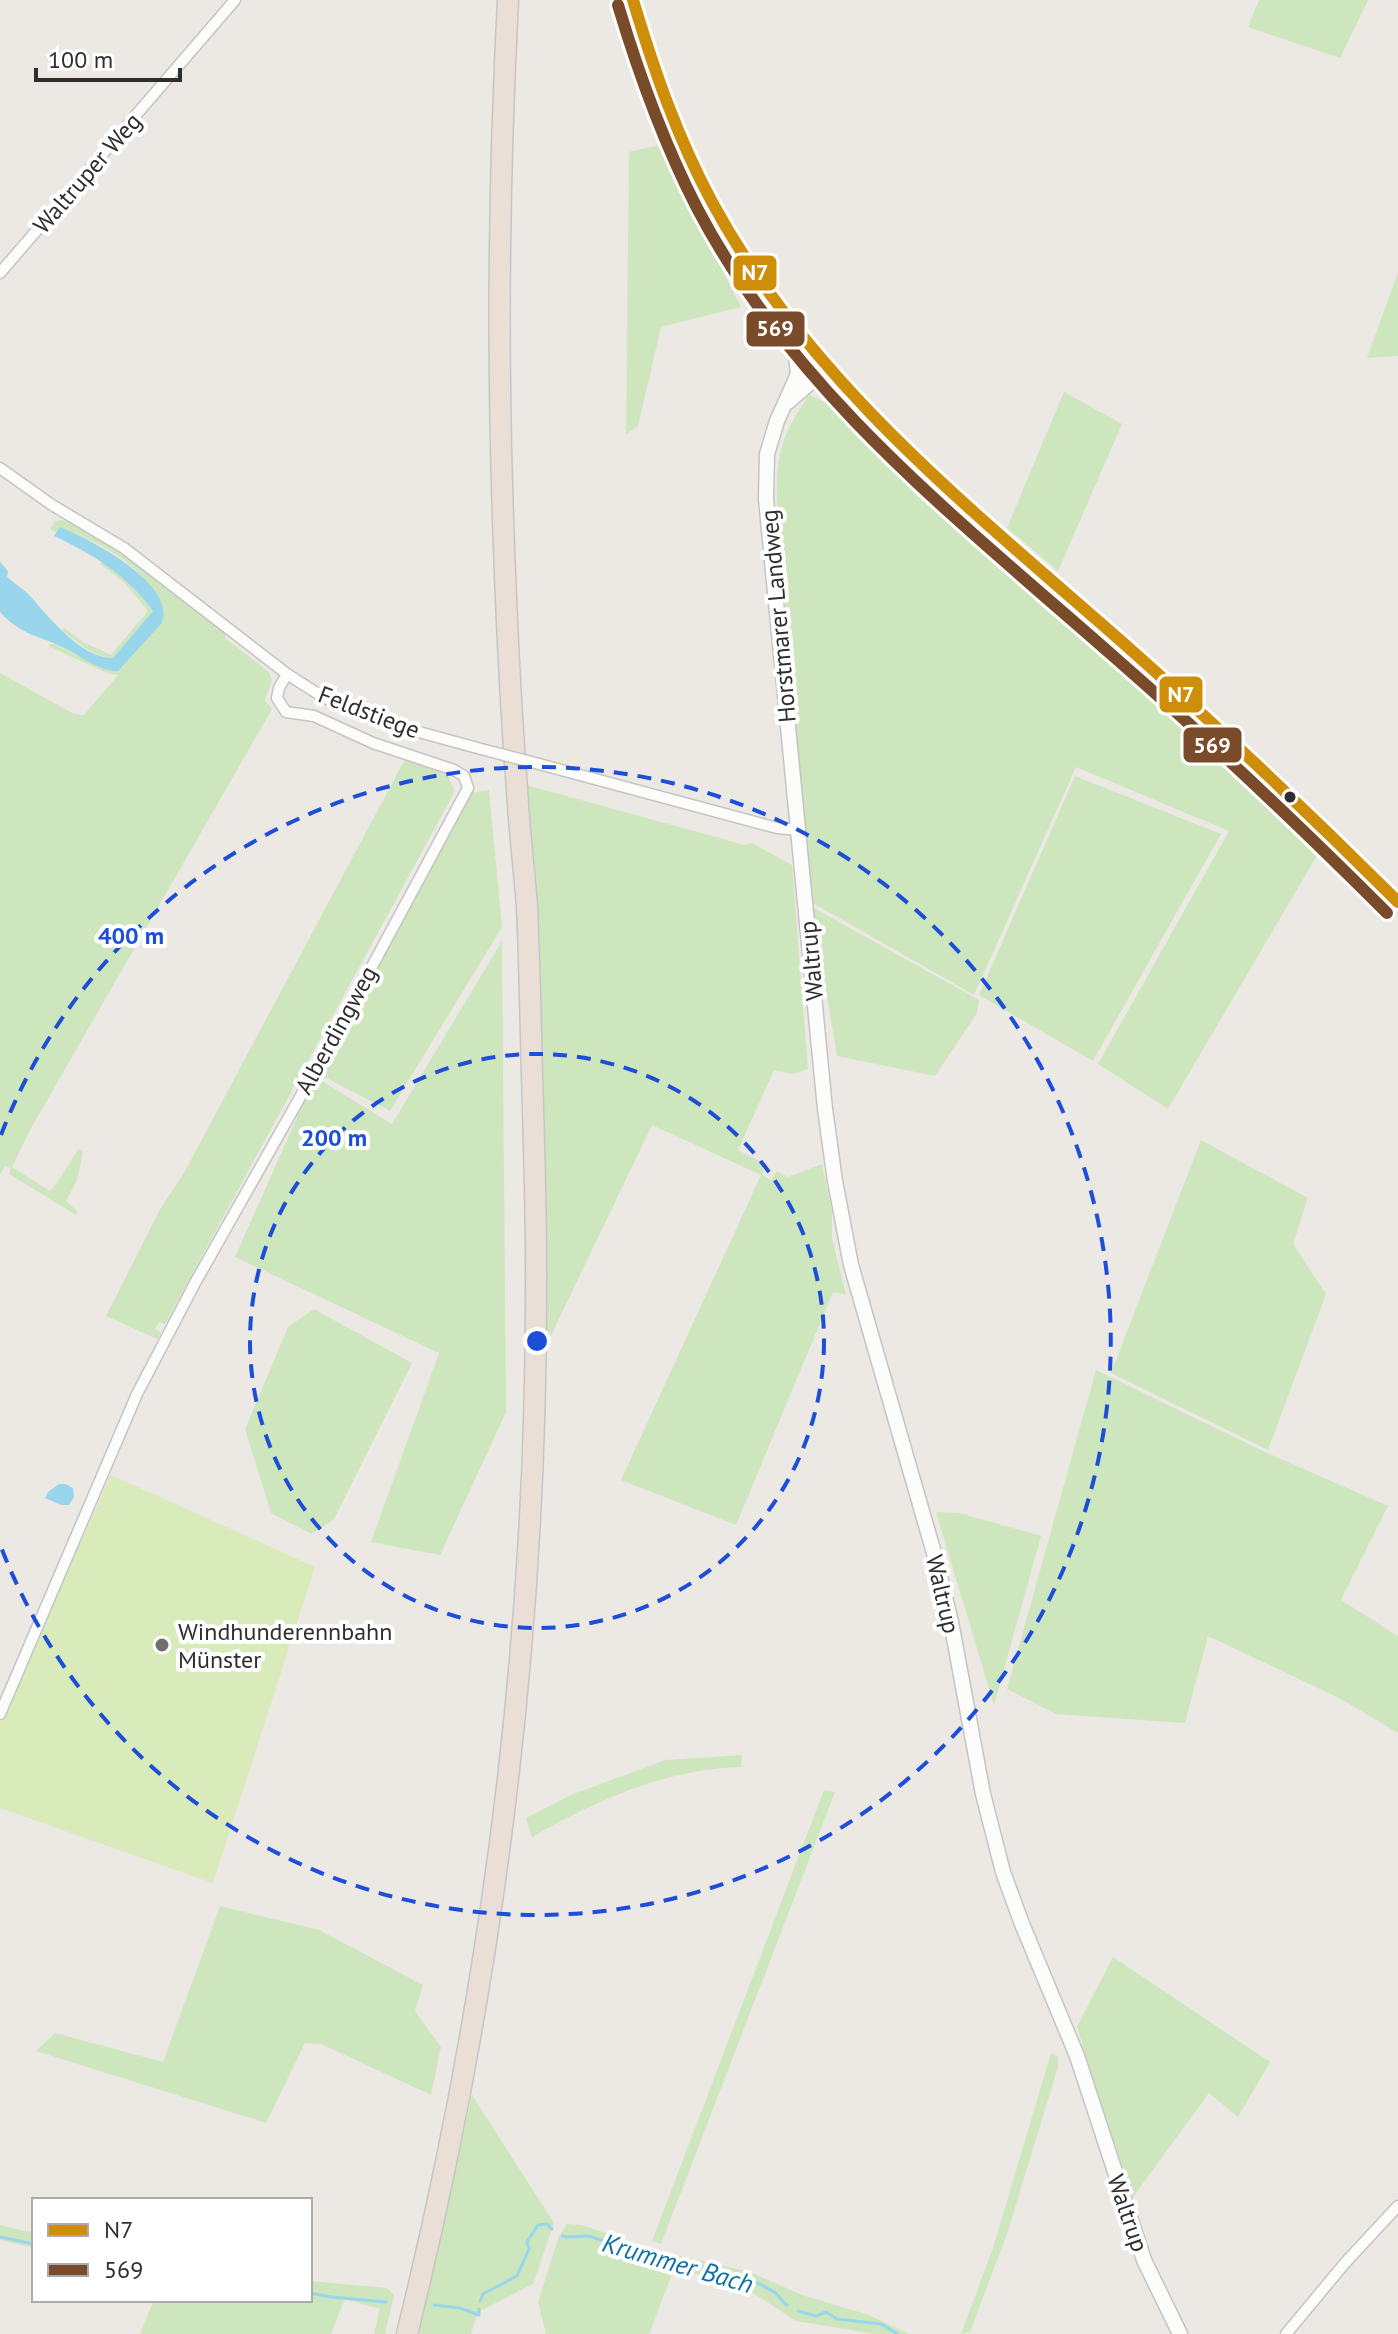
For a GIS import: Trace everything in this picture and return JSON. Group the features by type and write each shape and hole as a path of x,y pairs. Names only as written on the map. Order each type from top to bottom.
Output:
{"highway":[{"path":"396,2334 446,2105 480,1908 509,1663 522,1447 525,1304 523,1139 492,396 492,214 500,0"},
{"path":"407,2334 459,2099 491,1912 516,1710 532,1490 537,1298 530,993 513,726 500,410 501,203 508,0"}],"main road":[{"path":"633,0 654,74 687,156 735,244 778,307 823,363 939,482 1219,727 1398,902"},
{"path":"778,307 795,346 798,374"},
{"name":"Horstmarer Landweg","path":"798,830 766,499 767,454 774,428 798,374 823,363"},
{"name":"Horstmarer Landweg","path":"784,405 823,363"},
{"name":"Waltrup","path":"798,830 825,1109 840,1210 859,1297 936,1560 991,1826 1014,1903 1077,2056 1140,2248 1180,2334"}],"street":[{"name":"Waltruper Weg","path":"0,273 235,0"},
{"name":"Feldstiege","path":"0,468 52,505 124,548 287,674 323,697 359,714 777,828 798,830"},
{"name":"Alberdingweg","path":"0,1714 137,1394 468,788 464,776 454,770 373,743 314,716 286,712 277,698 287,674"},
{"path":"1286,2334 1335,2274 1398,2206"}],"green space":[{"path":"1259,0 1368,0 1340,58 1248,27"},
{"path":"659,145 741,307 661,327 638,426 626,434 629,152"},
{"path":"1398,273 1398,356 1367,358"},
{"path":"1064,392 1122,424 1058,571 1007,528"},
{"path":"809,395 836,407 916,495 1272,804 1319,852 1168,1109 1098,1064 1229,831 1076,767 974,995 811,902 777,488 783,444"},
{"path":"62,520 101,537 146,569 225,633 225,638 269,672 272,680 265,700 272,709 30,1130 12,1167 50,1191 79,1149 83,1152 77,1180 66,1201 78,1212 76,1215 9,1174 11,1168 5,1166 0,1175 0,673 74,714 84,715 118,675 107,673 49,644 122,667 132,652 161,623 151,591 133,567 97,543 60,527 56,532 50,529 55,521"},
{"path":"102,561 127,579 153,611 113,658 92,652 62,630 64,628 83,642 111,655 148,611 124,582 100,564"},
{"path":"405,759 448,776 455,791 165,1324 159,1322 155,1329 161,1332 157,1339 106,1316 159,1211 184,1173"},
{"path":"1075,776 1221,834 1093,1061 979,995"},
{"path":"526,785 745,845 752,843 792,865 808,1069 792,1074 774,1070 738,1150 765,1164 762,1175 771,1180 777,1171 788,1177 822,1164 832,1212 832,1238 846,1295 833,1292 736,1525 621,1480 761,1175 652,1125 545,1348 547,1195"},
{"path":"489,790 502,927 390,1111 319,1074 470,793"},
{"path":"812,907 979,1000 977,1013 935,1076 837,1056"},
{"path":"502,941 506,1412 440,1555 371,1542 439,1353 235,1257 315,1077 392,1124"},
{"path":"1201,1140 1308,1198 1293,1244 1326,1294 1268,1450 1111,1373"},
{"path":"314,1309 412,1363 334,1519 312,1534 271,1513 245,1429 288,1327"},
{"path":"1096,1370 1267,1453 1388,1506 1341,1600 1398,1636 1398,1733 1341,1699 1208,1636 1185,1723 1056,1714 1007,1689"},
{"name":"Windhunderennbahn Münster","path":"111,1475 315,1567 213,1883 0,1808 0,1723"},
{"path":"936,1512 959,1513 1041,1536 994,1705"},
{"path":"742,1755 741,1767 685,1774 632,1789 532,1837 526,1818 573,1794 666,1760"},
{"path":"824,1790 835,1792 661,2244 652,2241"},
{"path":"220,1906 319,1930 423,1985 415,2011 441,2047 431,2095 321,2044 305,2043 266,2123 36,2051 55,2033 163,2062"},
{"path":"1113,1957 1270,2062 1238,2117 1209,2093 1130,2201 1077,2027"},
{"path":"1051,2053 1058,2057 1058,2067 1007,2234 970,2332 961,2334 993,2248"},
{"path":"472,2095 554,2223 533,2284 478,2312 471,2334 419,2334"},
{"path":"567,2224 582,2225 658,2251 750,2272 802,2295 869,2315 909,2334 875,2334 796,2321 753,2293 693,2273 673,2272 649,2334 546,2334 538,2302 559,2236"},
{"path":"0,2225 32,2233 32,2248 0,2240"},
{"path":"312,2281 387,2288 394,2295 385,2334 374,2334 380,2309 345,2299 331,2334 140,2334 153,2302 312,2302"}],"water":[{"path":"60,527 90,541 128,565 157,594 163,609 161,624 118,671 98,666 24,631 0,612 0,562 8,571 7,577 68,636 102,657 113,658 153,611 109,567 54,536"},
{"path":"59,1484 73,1488 74,1497 69,1505 45,1498"}],"waterway":[{"name":"Krummer Bach","path":"480,2301 483,2294 517,2276 529,2249 527,2242 538,2225 547,2224 552,2229"},
{"name":"Krummer Bach","path":"562,2236 592,2237 681,2265 732,2273 776,2293 787,2305"},
{"name":"Krummer Bach","path":"0,2237 32,2244"},
{"name":"Krummer Bach","path":"312,2293 386,2302"},
{"name":"Krummer Bach","path":"434,2305 460,2308 479,2315 479,2309"},
{"name":"Krummer Bach","path":"798,2311 816,2316 826,2312 837,2319 881,2324 898,2334"}],"transit line":[{"name":"N7","path":"633,0 667,103 712,202 751,267 796,328 844,385 951,492 1227,737 1398,902"},
{"name":"569","path":"618,5 653,108 697,208 736,275 781,337 830,395 939,503 1217,750 1387,913"}],"place":[{"name":"Windhunderennbahn Münster","path":"162,1645"}]}
